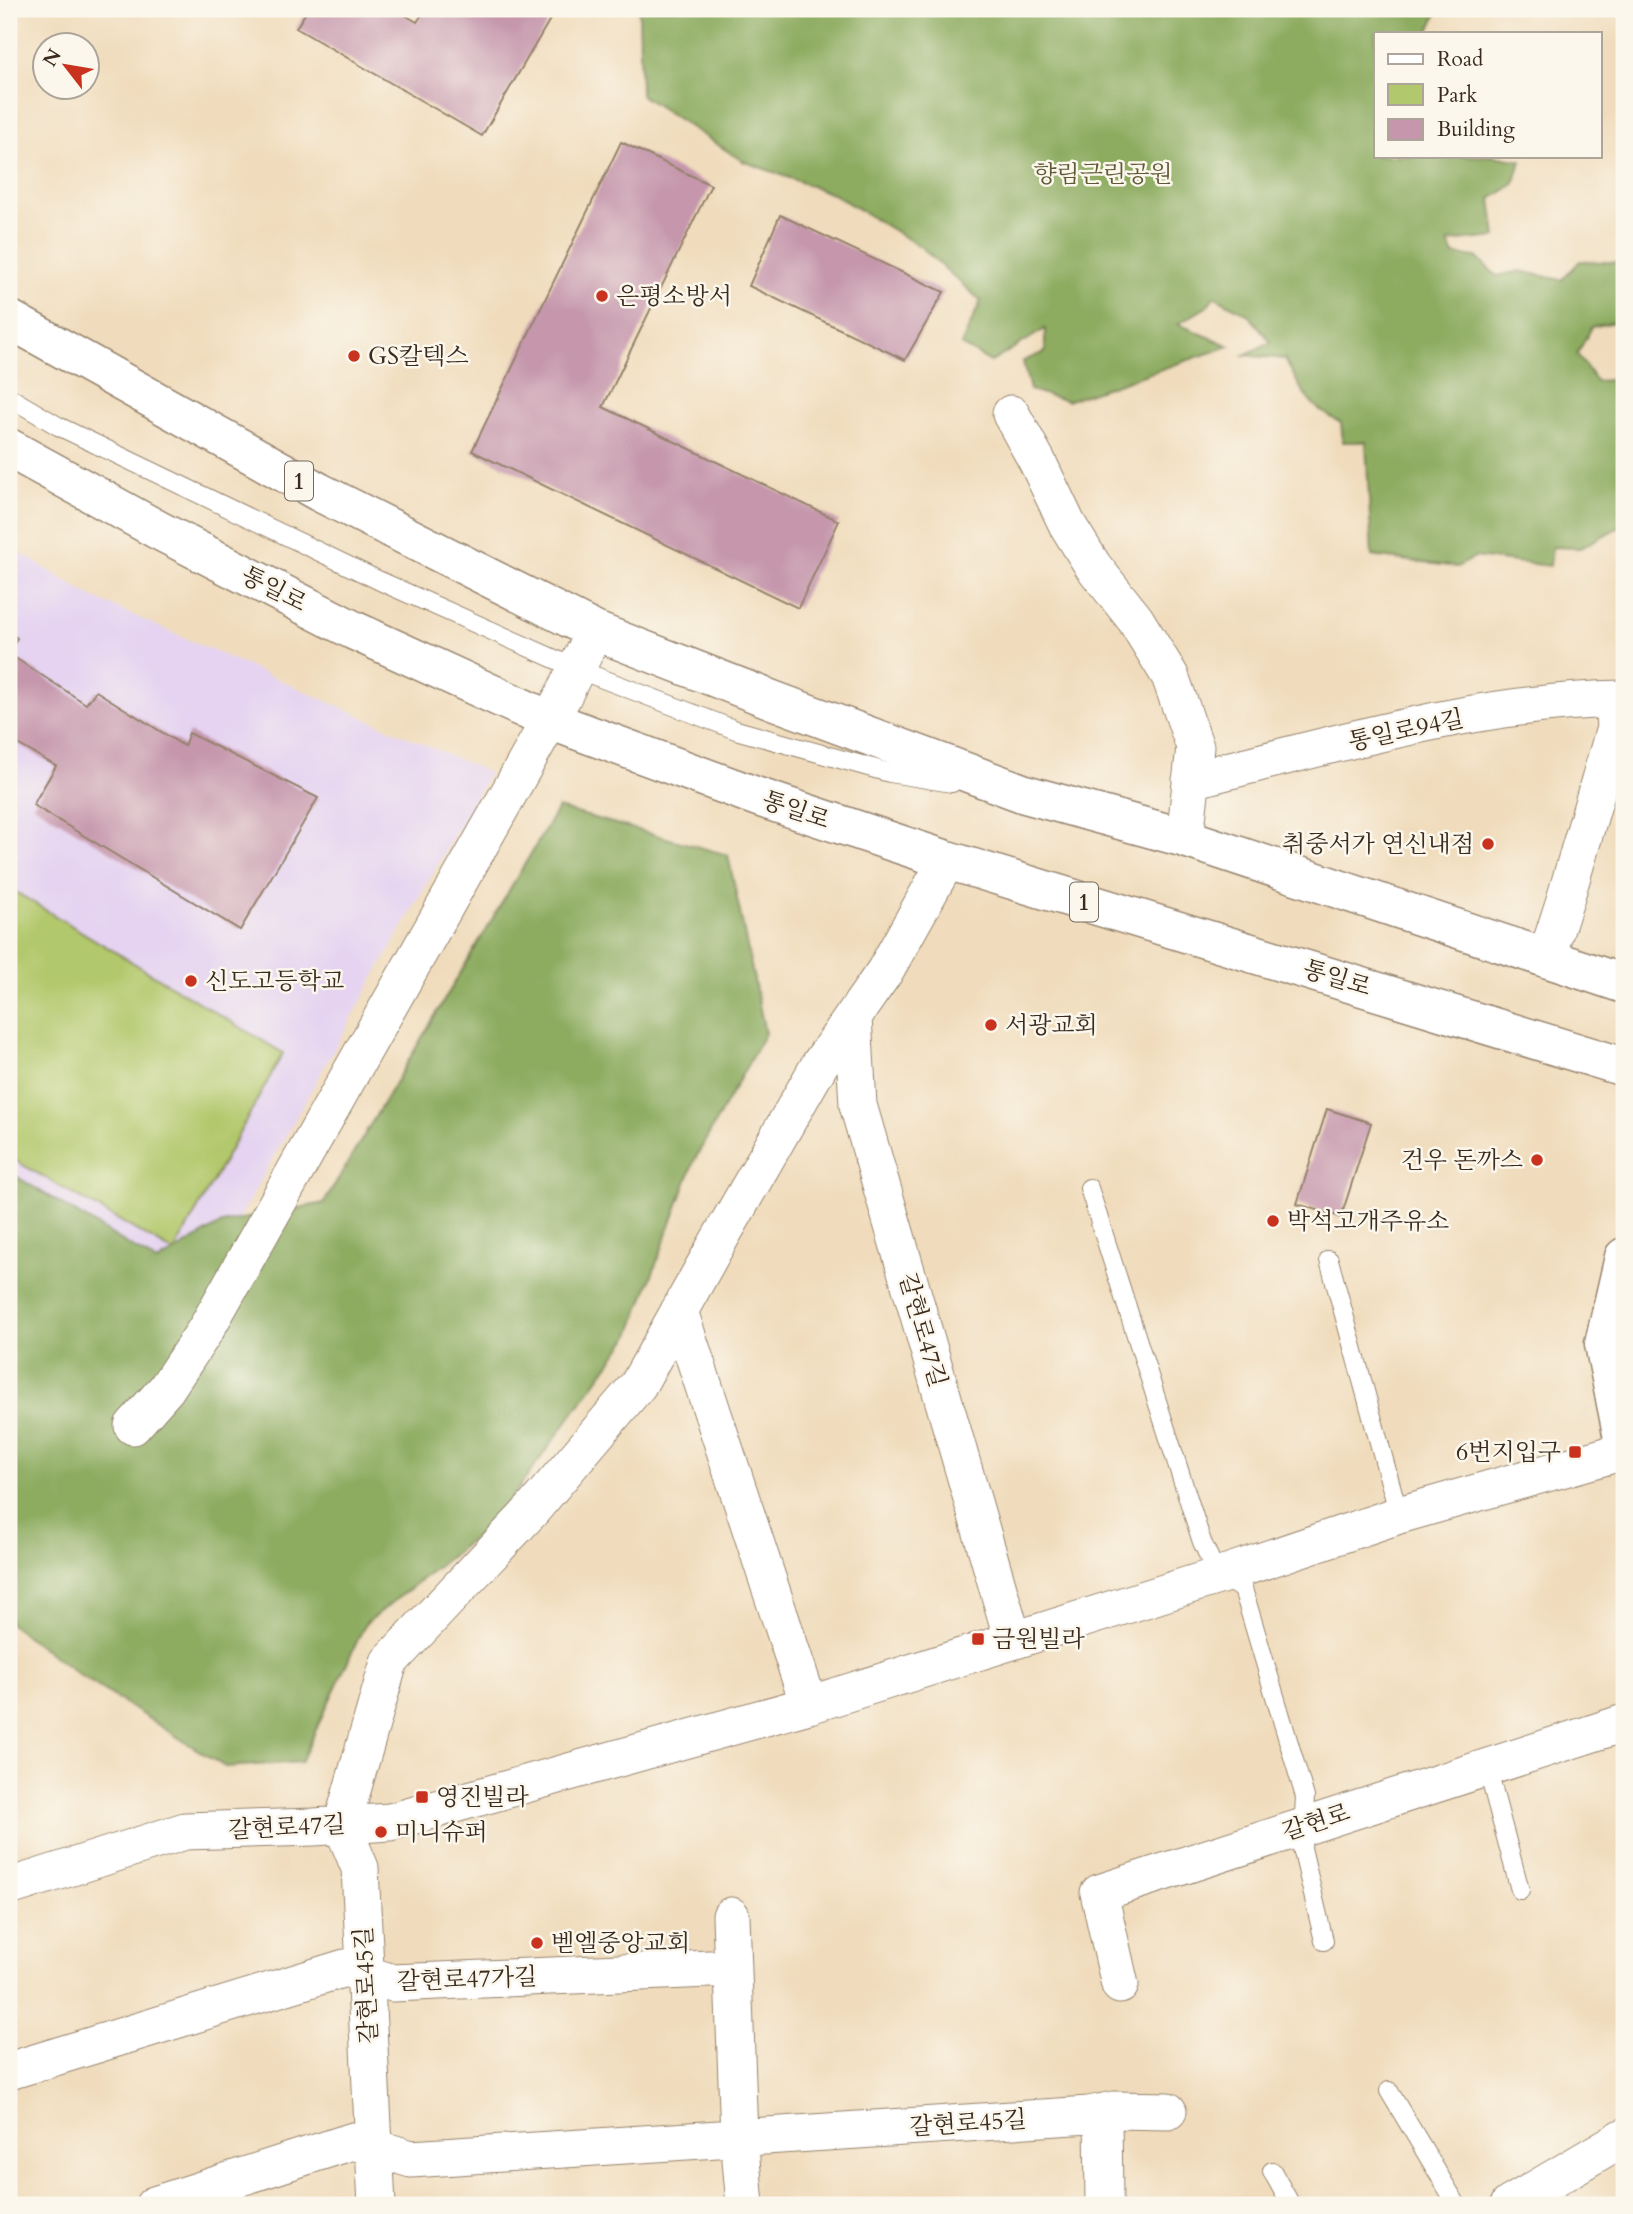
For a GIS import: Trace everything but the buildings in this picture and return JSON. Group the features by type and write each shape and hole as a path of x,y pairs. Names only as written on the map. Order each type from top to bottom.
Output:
{"main road":[{"name":"1","path":"9,319 319,492 595,631 775,702 1025,794 1185,838 1624,984"},
{"name":"통일로","path":"9,448 158,530 353,630 549,720 758,797 947,860 1624,1067"},
{"path":"1624,1257 1604,1344 1624,1443"}],"street":[{"path":"1011,414 1067,524 1093,566 1135,619 1170,676 1195,747 1185,838"},
{"path":"133,1426 166,1389 206,1329 549,720 595,631"},
{"path":"1546,959 1612,781 1619,700"},
{"name":"통일로94길","path":"1191,780 1420,724 1568,701 1619,700"},
{"path":"342,1825 389,1662 532,1510 638,1385 820,1065 885,971 947,860"},
{"name":"갈현로47길","path":"852,1017 858,1105 1013,1640"},
{"path":"679,1311 809,1704"},
{"name":"갈현로47길","path":"9,1887 185,1831 390,1822 809,1704 1218,1576 1399,1515 1624,1451"},
{"name":"갈현로","path":"1120,1985 1099,1892 1624,1723"},
{"name":"갈현로45길","path":"342,1825 360,1868 374,2148"},
{"path":"731,1916 739,2137 745,2205"},
{"name":"갈현로47가길","path":"9,2070 345,1968 393,1983 732,1968"},
{"name":"갈현로45길","path":"154,2205 353,2141 411,2159 1089,2115 1114,2110 1168,2111"},
{"path":"1103,2112 1104,2205"},
{"path":"1509,2205 1624,2137"},
{"path":"374,2148 377,2205"}],"lane":[{"path":"9,397 58,426 380,581 577,668 736,730 785,744 890,773 1025,794"},
{"path":"1089,1188 1202,1542 1218,1576 1243,1590 1305,1797 1302,1848 1324,1941"},
{"path":"1329,1260 1399,1515"},
{"path":"1487,1767 1520,1890"},
{"path":"1389,2091 1457,2205"},
{"path":"1272,2171 1291,2205"}],"shaded area":[{"name":"신도고등학교","path":"9,546 92,597 489,773 194,1299 9,1189"}],"green space":[{"name":"향림근린공원","path":"639,9 1439,9 1428,32 1374,32 1374,158 1505,158 1521,161 1514,184 1491,199 1496,237 1448,242 1454,255 1476,257 1497,276 1520,271 1562,280 1580,261 1624,263 1624,320 1592,327 1577,354 1596,381 1624,379 1624,536 1619,527 1580,548 1552,547 1550,566 1475,557 1457,567 1372,556 1366,442 1343,442 1341,423 1306,397 1285,359 1244,355 1271,342 1249,315 1214,296 1208,306 1178,324 1230,346 1067,401 1030,390 1023,361 1045,352 1045,329 991,362 961,345 981,301 921,247 833,194 743,161 641,95"},
{"path":"558,808 728,855 765,1033 694,1161 630,1335 494,1522 365,1624 301,1762 225,1767 81,1676 9,1623 9,1172 157,1262 222,1223 324,1203"},
{"path":"9,888 283,1053 174,1252 9,1157"}],"place":[{"name":"은평소방서","path":"602,296"},
{"name":"GS칼텍스","path":"354,356"},
{"name":"취중서가 연신내점","path":"1488,844"},
{"name":"신도고등학교","path":"191,981"},
{"name":"서광교회","path":"991,1025"},
{"name":"건우 돈까스","path":"1537,1160"},
{"name":"박석고개주유소","path":"1273,1221"},
{"name":"6번지입구","path":"1575,1452"},
{"name":"금원빌라","path":"978,1639"},
{"name":"영진빌라","path":"422,1797"},
{"name":"미니슈퍼","path":"381,1832"},
{"name":"벧엘중앙교회","path":"537,1943"}]}
